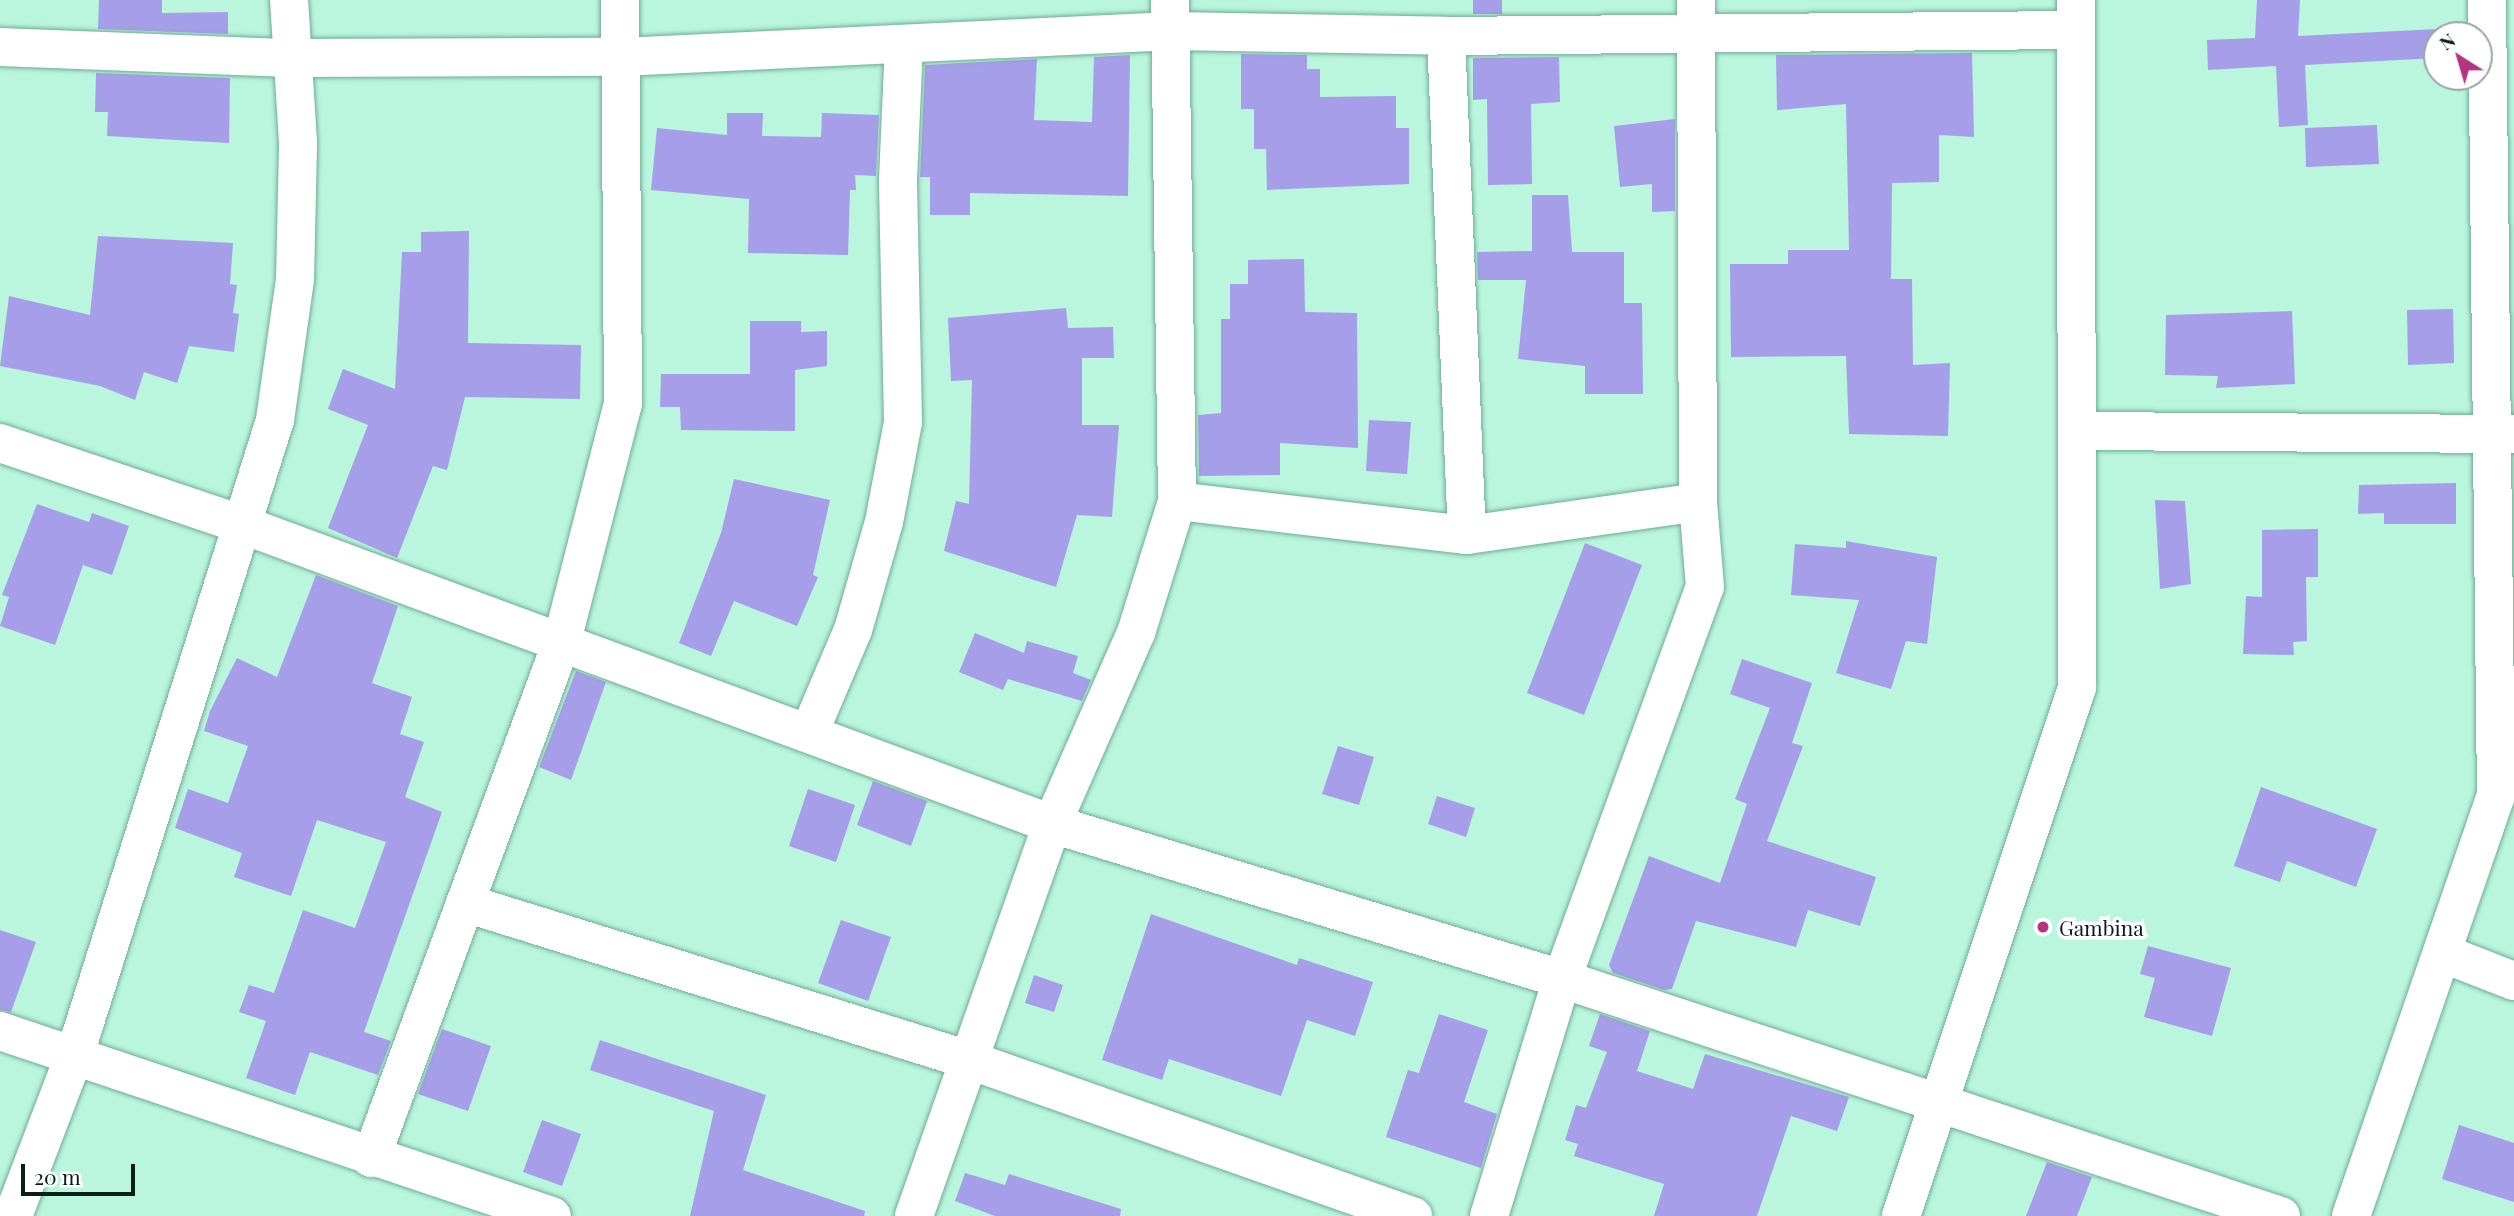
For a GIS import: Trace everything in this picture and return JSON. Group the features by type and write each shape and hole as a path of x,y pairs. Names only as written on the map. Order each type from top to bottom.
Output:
{"street":[{"path":"13,1216 75,1054 246,526 275,420 295,279 298,142 290,58 289,0"},
{"path":"371,1158 562,641 624,404 620,0"},
{"path":"2351,1216 2496,796 2505,433 2487,0"},
{"path":"0,47 290,58 621,57 904,44 1171,15 1446,36 1695,17 2076,15 2081,431 2077,688 1941,1103 1901,1216"},
{"path":"914,1216 1052,824 1136,634 1177,501 1171,15"},
{"path":"1489,1216 1562,979 1705,587 1698,502 1695,17"},
{"path":"1446,36 1467,535"},
{"path":"810,733 853,630 884,522 903,422 898,180 904,44"},
{"path":"2081,431 2505,433"},
{"path":"0,443 246,526 1052,824 1562,979 2281,1216"},
{"path":"1177,501 1467,535 1698,502"},
{"path":"464,903 969,1060 1413,1216"},
{"path":"2442,953 2514,981"},
{"path":"0,1031 75,1054 371,1158 552,1216"}],"building":[{"path":"99,0 162,0 162,13 228,12 228,34 98,29"},
{"path":"1473,0 1502,0 1502,14 1473,14"},
{"path":"2257,0 2300,0 2298,36 2423,30 2423,59 2305,65 2308,125 2279,127 2276,66 2208,70 2207,40 2255,38"},
{"path":"1972,53 1974,137 1939,135 1939,182 1892,183 1891,279 1912,279 1913,365 1950,363 1948,436 1849,434 1846,356 1731,357 1730,264 1788,264 1788,250 1849,250 1846,104 1777,110 1776,55"},
{"path":"1241,54 1307,55 1307,69 1320,69 1320,97 1396,96 1396,128 1409,128 1409,184 1267,190 1266,149 1254,149 1254,109 1241,109"},
{"path":"1130,55 1128,196 970,193 970,215 930,215 930,177 920,177 925,65 1037,59 1034,120 1092,122 1094,57"},
{"path":"1559,57 1560,102 1531,104 1532,184 1488,185 1487,99 1473,100 1473,58"},
{"path":"96,73 230,78 229,143 107,136 108,112 95,112"},
{"path":"727,113 763,113 762,136 821,137 822,113 879,115 876,176 855,175 856,190 850,190 848,255 748,253 749,199 651,190 657,128 727,135"},
{"path":"1675,119 1675,211 1652,212 1652,184 1620,187 1614,126"},
{"path":"2377,125 2379,164 2306,167 2305,128"},
{"path":"1532,195 1568,195 1572,252 1624,252 1624,303 1642,303 1643,394 1585,394 1585,366 1518,359 1526,280 1478,280 1477,252 1532,251"},
{"path":"469,231 468,343 581,345 580,399 465,397 447,470 433,466 397,558 328,528 368,425 328,409 343,369 395,389 402,252 421,252 421,232"},
{"path":"98,236 233,243 230,284 237,285 233,313 239,314 234,352 189,346 177,383 144,372 135,400 100,386 0,366 9,296 90,315"},
{"path":"1304,259 1305,312 1357,313 1358,448 1280,443 1280,475 1199,476 1198,415 1221,413 1221,319 1230,319 1230,284 1248,284 1248,260"},
{"path":"1066,308 1068,328 1113,327 1114,358 1082,358 1082,425 1119,425 1112,517 1077,515 1056,587 944,551 956,501 969,504 972,380 951,381 948,318"},
{"path":"2453,309 2454,363 2408,365 2407,310"},
{"path":"2292,311 2295,384 2216,388 2218,376 2165,375 2166,315"},
{"path":"750,321 801,321 801,332 827,331 827,366 795,370 795,431 681,430 680,407 660,407 661,374 750,374"},
{"path":"1369,420 1411,422 1407,474 1366,471"},
{"path":"734,479 830,500 813,575 818,577 797,626 734,601 711,656 679,643 721,533"},
{"path":"2456,483 2456,524 2384,524 2384,513 2358,514 2359,485"},
{"path":"2155,500 2185,501 2191,584 2160,589"},
{"path":"37,504 89,522 92,513 129,526 112,575 83,565 55,645 0,626 9,597 2,595"},
{"path":"2318,529 2318,577 2306,577 2307,641 2293,642 2294,655 2243,654 2246,596 2262,597 2262,530"},
{"path":"1846,541 1937,557 1927,644 1906,641 1891,689 1836,673 1859,600 1791,595 1795,544 1846,548"},
{"path":"1585,543 1642,565 1584,715 1527,693"},
{"path":"316,575 398,606 372,683 412,697 400,734 424,742 405,797 442,812 364,1032 391,1041 378,1075 310,1052 295,1095 246,1078 266,1021 239,1012 249,985 274,993 303,910 355,928 386,842 317,820 291,896 234,877 242,853 175,828 188,789 228,803 248,746 204,731 210,711 237,658 277,677"},
{"path":"975,633 1024,653 1027,641 1078,656 1073,673 1091,680 1082,701 1008,679 1003,690 959,672"},
{"path":"1742,659 1812,683 1792,743 1803,746 1767,841 1876,877 1860,926 1808,910 1796,947 1696,921 1672,989 1664,990 1613,973 1609,965 1649,856 1720,883 1747,804 1735,799 1770,708 1730,694"},
{"path":"576,671 606,682 571,780 539,767"},
{"path":"1338,746 1374,757 1359,805 1322,794"},
{"path":"873,781 927,801 911,846 857,825"},
{"path":"2261,787 2377,829 2356,887 2287,861 2280,882 2234,866"},
{"path":"808,789 855,805 836,862 789,846"},
{"path":"1437,796 1475,808 1466,837 1428,824"},
{"path":"1151,914 1297,965 1299,958 1373,982 1355,1036 1307,1020 1281,1096 1169,1059 1162,1080 1102,1060"},
{"path":"841,920 891,937 868,1001 818,983"},
{"path":"0,930 36,942 11,1012 0,1010"},
{"path":"2148,946 2231,968 2212,1036 2144,1017 2155,978 2140,974"},
{"path":"1034,975 1063,985 1054,1012 1025,1003"},
{"path":"1439,1014 1488,1030 1464,1102 1497,1114 1481,1168 1386,1137 1408,1070 1419,1073"},
{"path":"1600,1014 1650,1031 1637,1071 1693,1089 1705,1054 1849,1097 1837,1131 1791,1116 1757,1216 1654,1216 1664,1184 1574,1156 1578,1144 1565,1140 1576,1105 1586,1108 1607,1052 1589,1046"},
{"path":"442,1029 491,1046 468,1111 418,1094"},
{"path":"600,1040 766,1095 743,1170 865,1211 864,1216 690,1216 714,1111 590,1070"},
{"path":"542,1120 581,1134 562,1186 523,1172"},
{"path":"2459,1125 2514,1143 2514,1202 2442,1179"},
{"path":"2047,1162 2092,1177 2077,1216 2026,1216"},
{"path":"965,1173 1005,1185 1009,1174 1121,1209 1120,1216 995,1216 955,1201"}],"place":[{"name":"Gambina","path":"2043,927"}]}
